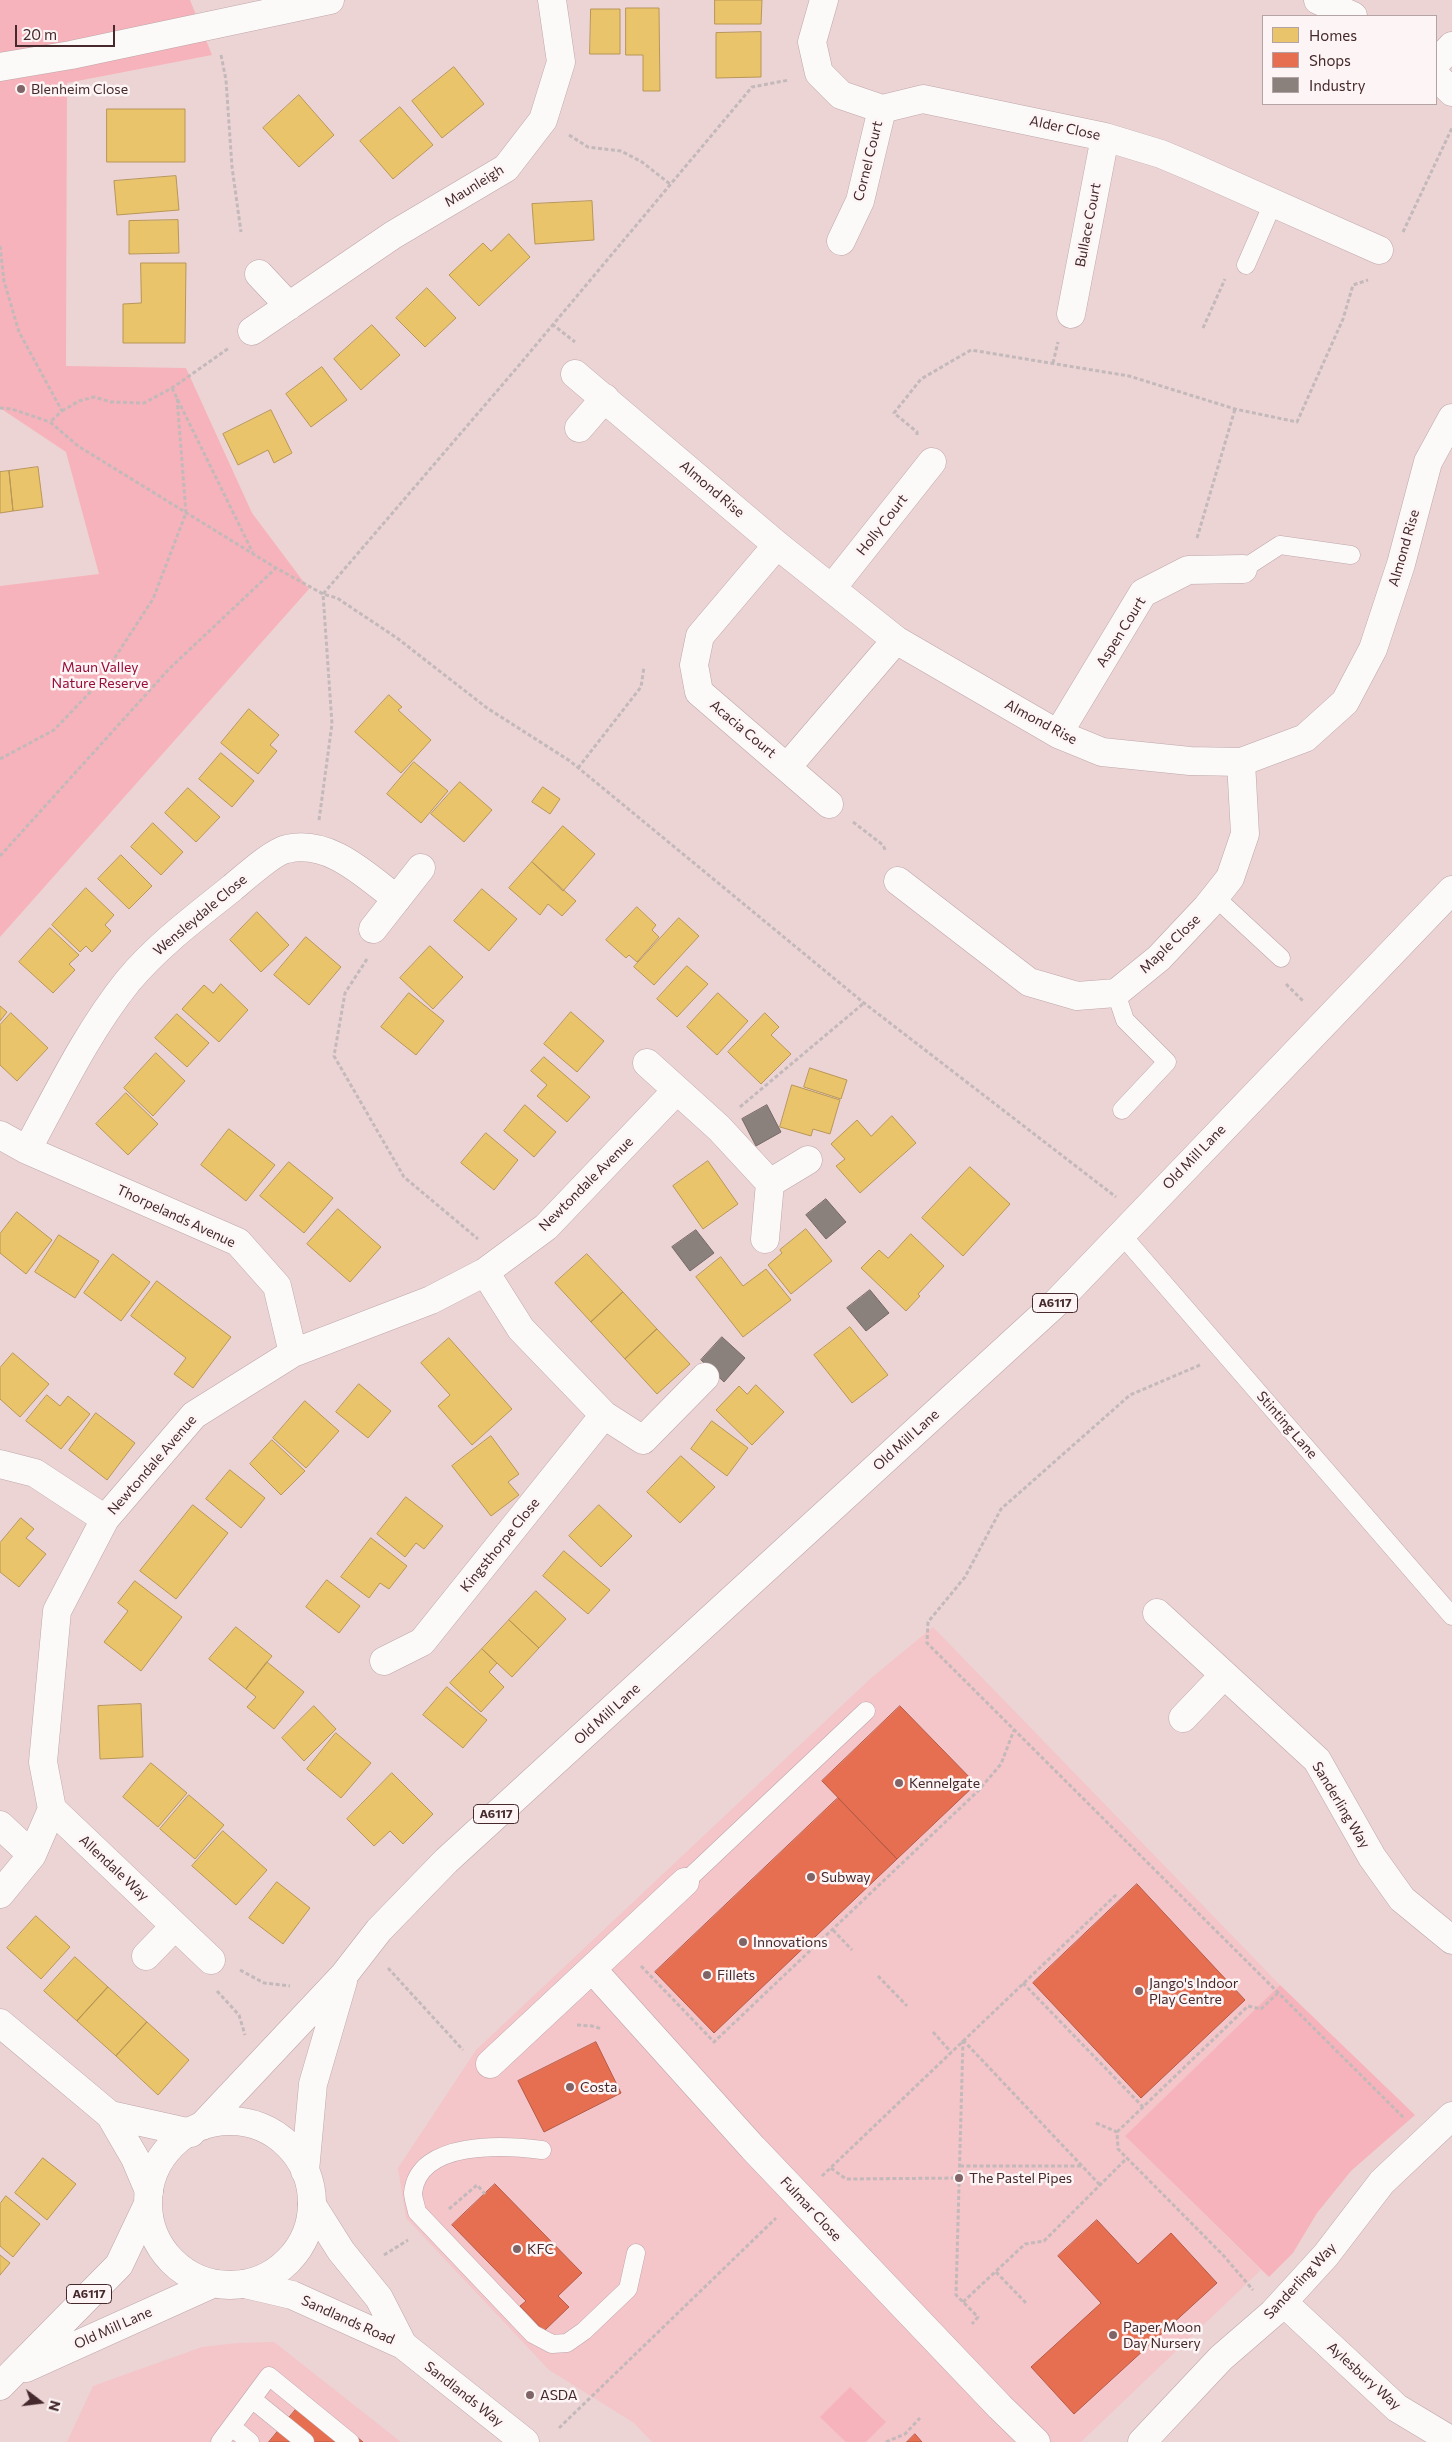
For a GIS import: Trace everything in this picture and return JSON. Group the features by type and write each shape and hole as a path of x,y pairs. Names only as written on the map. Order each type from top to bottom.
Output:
{"street":[{"path":"0,67 71,55 330,0"},
{"name":"Maunleigh","path":"252,332 393,235 506,168 543,120 561,62 552,0"},
{"path":"824,0 812,42 819,74 841,95 882,109"},
{"path":"1318,0 1352,15"},
{"path":"1437,62 1452,46"},
{"path":"1437,77 1452,92"},
{"name":"Alder Close","path":"882,109 923,99 1105,137 1161,154 1273,203 1389,244"},
{"name":"Cornel Court","path":"841,241 860,201 882,109"},
{"name":"Bullace Court","path":"1071,314 1105,137"},
{"path":"259,274 289,306"},
{"name":"Almond Rise","path":"575,374 777,545 896,640 1058,734 1102,752 1190,761 1241,762 1305,738 1345,702 1373,649 1401,564 1428,462 1452,418"},
{"path":"579,428 605,398"},
{"name":"Holly Court","path":"832,588 926,470"},
{"name":"Acacia Court","path":"777,545 700,636 694,665 699,692 839,811"},
{"name":"Aspen Court","path":"1058,734 1143,594 1188,570 1243,569"},
{"path":"788,766 896,640"},
{"name":"Maple Close","path":"1116,993 1159,958 1230,878 1245,834 1241,762"},
{"name":"Wensleydale Close","path":"27,1150 99,1021 128,981 165,942 256,869 286,849 315,849 341,857 397,898"},
{"path":"373,929 421,868"},
{"path":"898,881 1029,982 1077,996 1116,993"},
{"name":"Old Mill Lane","path":"7,2380 119,2266 149,2197 157,2166 168,2150 178,2140 197,2129 344,1975 379,1930 446,1861 1055,1304 1452,890"},
{"path":"647,1063 719,1128 770,1183 765,1239"},
{"name":"Newtondale Avenue","path":"52,1809 43,1762 57,1611 105,1519 194,1415 293,1353 431,1300 494,1265 546,1226 677,1090"},
{"name":"Thorpelands Avenue","path":"0,1135 27,1150 238,1242 277,1286 293,1353"},
{"path":"770,1183 808,1160"},
{"path":"494,1265 521,1329 604,1415 643,1440 705,1377"},
{"name":"Kingsthorpe Close","path":"384,1661 422,1642 604,1415"},
{"path":"0,1464 35,1473 105,1519"},
{"name":"Sanderling Way","path":"1157,1613 1317,1760 1372,1857 1402,1899 1452,1940"},
{"path":"1183,1718 1224,1675"},
{"path":"0,1894 32,1855 52,1809"},
{"name":"Allendale Way","path":"52,1809 215,1964"},
{"path":"0,1825 32,1855"},
{"path":"490,2064 685,1882"},
{"path":"146,1956 175,1926"},
{"name":"Fulmar Close","path":"592,1970 753,2148 994,2401 1036,2442"},
{"name":"Old Mill Lane","path":"149,2197 151,2225 159,2246 173,2263 191,2276 212,2284 228,2286 246,2284 271,2274 293,2256 307,2232 312,2205 305,2171 313,2084 344,1975"},
{"path":"0,2023 110,2115 135,2158 149,2197"},
{"path":"110,2115 197,2129"},
{"name":"Sanderling Way","path":"1142,2442 1221,2358 1278,2308 1326,2255 1382,2182 1452,2116"},
{"name":"Old Mill Lane","path":"197,2129 234,2121 256,2126 277,2136 293,2151 305,2171"},
{"name":"Sandlands Road","path":"312,2205 341,2251 379,2298 403,2345"},
{"name":"Old Mill Lane","path":"7,2380 212,2284"},
{"name":"Sandlands Road","path":"246,2284 292,2295 403,2345"},
{"name":"Aylesbury Way","path":"1278,2308 1397,2408 1452,2441"},
{"name":"Sandlands Way","path":"403,2345 525,2442"}],"lane":[{"path":"1246,265 1273,203"},
{"path":"1243,569 1280,545 1351,555"},
{"path":"1215,897 1281,958"},
{"path":"1116,993 1125,1020 1167,1062 1122,1110"},
{"name":"Stinting Lane","path":"1130,1224 1225,1354 1452,1616"},
{"path":"685,1882 866,1711"},
{"path":"542,2150 510,2145 460,2150 436,2159 419,2176 413,2193 417,2212 533,2334 552,2344 567,2343 584,2331 628,2289 636,2253"},
{"path":"220,2442 269,2376 350,2442"},
{"path":"252,2399 305,2442"},
{"path":"232,2427 250,2442"}],"path":[{"path":"220,49 226,80 232,166 241,232"},
{"path":"315,849 332,724 323,594 752,87 819,74"},
{"path":"543,120 588,147 620,151 635,159 670,184"},
{"path":"1389,244 1452,128"},
{"path":"0,246 4,281 19,332 62,411"},
{"path":"1203,328 1234,259 1246,265"},
{"path":"926,470 917,432 894,413 921,379 971,350 1129,376 1235,409 1297,422 1343,320 1353,285 1375,278"},
{"path":"552,324 578,344"},
{"path":"50,422 62,411 79,401 94,397 111,402 144,402 172,388 252,332"},
{"path":"172,388 253,554"},
{"path":"0,759 54,730 97,685 153,599 186,513 177,397"},
{"path":"0,408 12,409 50,422 78,446 186,513 276,568 323,594 337,598 397,638 487,708 578,768 1130,1224"},
{"path":"1188,570 1235,409"},
{"path":"0,856 169,669 276,568"},
{"path":"578,768 641,687 644,667"},
{"path":"839,811 883,845"},
{"path":"373,929 381,937 345,993 334,1056 404,1177 494,1265"},
{"path":"1281,958 1286,984 1324,1022"},
{"path":"719,1128 731,1114 864,1003"},
{"path":"1225,1354 1130,1395 1001,1509 965,1577 928,1622 928,1643 1426,2140"},
{"path":"639,1964 714,2042 978,1792 1001,1764 1014,1730"},
{"path":"818,2180 963,2039 1118,1893"},
{"path":"833,1930 852,1950"},
{"path":"245,2041 239,2015 208,1981 215,1964 224,1960 264,1983 292,1986"},
{"path":"878,1976 906,2006"},
{"path":"1023,1983 1143,2107"},
{"path":"1278,1993 1262,2009 1248,2006 1117,2132 1118,2149 1278,2308"},
{"path":"933,2032 951,2052"},
{"path":"963,2039 956,2295 978,2317 972,2324"},
{"path":"963,2039 1100,2185"},
{"path":"1096,2123 1117,2132"},
{"path":"963,2302 1025,2244 1044,2241 1128,2158"},
{"path":"960,2166 1082,2166"},
{"path":"831,2168 846,2179 959,2178"},
{"path":"446,2211 476,2185 485,2194"},
{"path":"559,2428 779,2216"},
{"path":"377,2260 413,2237"},
{"path":"996,2272 1026,2303"},
{"path":"886,2442 904,2434 920,2418"}],"shaded area":[{"path":"933,1627 1280,1985 1125,2136 1261,2270 1081,2442 652,2442 634,2423 549,2370 406,2218 398,2168 476,2050 870,1679"},
{"path":"274,2342 401,2442 67,2442 93,2386 202,2347 237,2343"}],"green space":[{"name":"Maun Valley Nature Reserve","path":"0,0 190,0 212,55 67,83 66,366 186,368 252,513 309,589 0,937 0,586 99,574 66,452 0,408"},
{"path":"1280,1985 1415,2115 1351,2171 1317,2213 1293,2253 1269,2277 1125,2136"},
{"path":"850,2387 886,2422 866,2442 846,2442 820,2417"}],"building: Homes":[{"path":"715,0 762,0 761,24 715,24"},
{"path":"626,8 659,8 660,91 643,91 643,55 626,55"},
{"path":"591,9 620,9 620,54 590,54"},
{"path":"761,32 761,77 716,78 716,33"},
{"path":"454,67 484,104 442,138 412,101"},
{"path":"299,95 334,135 299,167 263,128"},
{"path":"400,107 433,145 393,179 360,141"},
{"path":"107,109 185,109 185,162 107,162"},
{"path":"176,176 179,210 117,215 114,181"},
{"path":"592,201 594,240 535,244 532,204"},
{"path":"178,220 179,253 129,254 129,221"},
{"path":"509,234 530,257 479,306 449,275 483,243 491,251"},
{"path":"141,263 186,263 185,343 123,343 123,304 141,303"},
{"path":"427,288 456,318 425,347 396,318"},
{"path":"372,325 400,355 361,390 334,359"},
{"path":"322,367 347,400 311,427 286,394"},
{"path":"271,410 292,453 274,463 268,450 238,465 223,434"},
{"path":"38,467 43,507 13,511 9,471"},
{"path":"9,471 13,511 0,513 0,472"},
{"path":"389,695 402,707 398,710 431,740 401,773 355,732"},
{"path":"249,709 279,735 270,745 277,751 258,774 221,743"},
{"path":"221,753 254,781 232,807 199,779"},
{"path":"414,762 448,791 421,823 387,794"},
{"path":"460,782 492,810 464,842 431,814"},
{"path":"543,787 560,799 550,814 532,802"},
{"path":"188,788 220,817 196,842 165,813"},
{"path":"153,823 183,852 161,875 131,847"},
{"path":"563,826 595,854 563,891 532,862"},
{"path":"121,855 152,886 129,909 98,879"},
{"path":"532,862 576,901 562,916 548,904 540,915 509,888"},
{"path":"86,888 114,915 105,925 111,931 92,952 86,946 80,952 52,925"},
{"path":"482,889 517,919 489,951 454,921"},
{"path":"637,907 656,925 652,930 659,937 637,962 629,955 626,958 606,940"},
{"path":"257,912 289,945 261,972 230,940"},
{"path":"679,918 699,936 654,985 634,967"},
{"path":"50,928 79,955 69,964 75,970 53,993 19,962"},
{"path":"306,937 341,967 309,1005 274,975"},
{"path":"430,946 463,977 433,1009 400,978"},
{"path":"687,966 708,984 677,1017 657,999"},
{"path":"221,984 248,1010 219,1042 182,1009 204,985 213,993"},
{"path":"409,993 444,1021 416,1055 381,1027"},
{"path":"718,993 748,1021 717,1055 687,1027"},
{"path":"0,1006 7,1012 0,1021"},
{"path":"571,1012 604,1041 577,1072 544,1044"},
{"path":"11,1013 48,1048 17,1081 0,1065 0,1025"},
{"path":"765,1013 779,1027 771,1035 791,1054 761,1084 728,1052"},
{"path":"177,1014 209,1043 187,1067 155,1038"},
{"path":"156,1053 185,1081 153,1116 124,1088"},
{"path":"544,1057 590,1097 567,1122 537,1096 547,1085 531,1071"},
{"path":"810,1068 847,1080 841,1099 804,1087"},
{"path":"792,1085 840,1100 830,1134 813,1129 811,1136 780,1127"},
{"path":"126,1093 158,1124 128,1155 96,1124"},
{"path":"525,1105 556,1132 534,1157 504,1131"},
{"path":"892,1116 916,1143 860,1193 836,1166 845,1159 831,1144 857,1120 871,1136"},
{"path":"229,1129 275,1165 246,1201 201,1165"},
{"path":"486,1133 518,1160 494,1190 461,1163"},
{"path":"708,1161 738,1204 703,1229 673,1186"},
{"path":"289,1162 333,1198 304,1233 260,1196"},
{"path":"970,1167 1010,1204 963,1256 922,1218"},
{"path":"338,1209 381,1247 350,1282 307,1244"},
{"path":"17,1212 52,1240 26,1274 0,1253 0,1234"},
{"path":"806,1229 832,1261 791,1294 768,1265 782,1253 780,1250"},
{"path":"911,1234 944,1266 918,1294 920,1296 906,1311 861,1268 879,1250 888,1258"},
{"path":"59,1235 99,1261 75,1298 35,1272"},
{"path":"113,1254 150,1282 121,1321 84,1293"},
{"path":"587,1254 623,1292 591,1322 555,1283"},
{"path":"721,1257 743,1286 766,1269 791,1300 743,1337 696,1277"},
{"path":"157,1281 231,1337 193,1388 174,1374 186,1358 131,1316"},
{"path":"623,1292 657,1329 625,1359 591,1322"},
{"path":"850,1327 888,1375 852,1403 814,1355"},
{"path":"657,1329 690,1364 657,1394 625,1359"},
{"path":"449,1338 512,1409 472,1445 438,1406 450,1395 421,1363"},
{"path":"13,1353 49,1384 20,1417 0,1399 0,1368"},
{"path":"359,1384 391,1411 368,1438 336,1412"},
{"path":"756,1385 784,1412 752,1445 716,1410 739,1386 747,1394"},
{"path":"47,1395 60,1406 68,1396 90,1414 61,1449 26,1421"},
{"path":"305,1401 339,1431 306,1468 273,1438"},
{"path":"96,1413 135,1443 107,1480 69,1450"},
{"path":"712,1421 748,1448 727,1476 691,1449"},
{"path":"491,1436 519,1474 508,1482 519,1495 491,1516 452,1466"},
{"path":"272,1440 305,1471 281,1495 250,1464"},
{"path":"681,1456 715,1487 680,1523 647,1492"},
{"path":"230,1470 265,1498 241,1528 206,1499"},
{"path":"406,1497 443,1526 424,1549 416,1543 405,1557 377,1534"},
{"path":"193,1505 228,1533 176,1599 140,1571"},
{"path":"599,1505 632,1536 601,1567 569,1536"},
{"path":"21,1518 34,1529 26,1538 46,1554 19,1587 0,1572 0,1543"},
{"path":"371,1538 407,1566 389,1589 380,1583 369,1598 341,1577"},
{"path":"564,1551 610,1590 588,1614 543,1576"},
{"path":"327,1580 360,1606 339,1633 306,1607"},
{"path":"135,1581 182,1617 141,1671 104,1642 128,1611 118,1603"},
{"path":"536,1591 566,1619 539,1648 509,1620"},
{"path":"509,1620 539,1648 512,1677 482,1649"},
{"path":"236,1627 272,1656 246,1689 209,1659"},
{"path":"482,1649 497,1663 489,1672 504,1687 481,1712 450,1683"},
{"path":"267,1662 304,1692 274,1729 247,1707 256,1697 246,1689"},
{"path":"447,1687 487,1720 463,1748 423,1715"},
{"path":"141,1704 143,1757 100,1759 98,1706"},
{"path":"314,1706 336,1729 304,1761 282,1738"},
{"path":"336,1733 371,1763 341,1798 307,1769"},
{"path":"151,1763 187,1793 158,1827 123,1797"},
{"path":"392,1773 433,1814 403,1844 390,1831 374,1846 347,1819"},
{"path":"189,1795 224,1825 195,1859 160,1829"},
{"path":"223,1831 267,1870 236,1905 192,1866"},
{"path":"277,1882 310,1908 283,1944 249,1918"},
{"path":"36,1916 70,1947 41,1979 7,1948"},
{"path":"75,1957 108,1987 77,2021 44,1991"},
{"path":"108,1987 147,2022 116,2056 77,2021"},
{"path":"147,2022 189,2060 158,2095 116,2056"},
{"path":"43,2158 76,2184 47,2220 15,2193"},
{"path":"6,2196 40,2224 13,2257 0,2246 0,2204"},
{"path":"0,2255 10,2263 0,2275"}],"building: Shops":[{"name":"Kennelgate","path":"900,1706 976,1784 897,1859 822,1781"},
{"path":"838,1798 897,1859 714,2033 655,1972"},
{"name":"Jango's Indoor Play Centre","path":"1137,1884 1245,2000 1141,2098 1033,1983"},
{"name":"Costa","path":"596,2042 621,2093 544,2132 518,2081"},
{"name":"KFC","path":"495,2184 582,2273 558,2296 569,2307 544,2331 520,2306 526,2301 452,2225"},
{"name":"Paper Moon Day Nursery","path":"1097,2220 1138,2264 1171,2233 1217,2283 1074,2414 1031,2367 1101,2303 1058,2256"},
{"path":"307,2396 363,2442 269,2442"},
{"path":"915,2434 922,2442 907,2442"}],"building: Industry":[{"path":"767,1105 781,1132 756,1146 742,1119"},
{"path":"826,1199 846,1222 826,1239 806,1215"},
{"path":"696,1230 714,1253 690,1271 672,1247"},
{"path":"870,1290 889,1313 866,1331 847,1308"},
{"path":"722,1337 745,1358 724,1382 701,1360"}],"place":[{"name":"Blenheim Close","path":"21,89"},
{"name":"Kennelgate","path":"899,1783"},
{"name":"Subway","path":"811,1877"},
{"name":"Innovations","path":"743,1942"},
{"name":"Fillets","path":"707,1975"},
{"name":"Jango's Indoor Play Centre","path":"1139,1991"},
{"name":"Costa","path":"570,2087"},
{"name":"The Pastel Pipes","path":"959,2178"},
{"name":"KFC","path":"517,2249"},
{"name":"Paper Moon Day Nursery","path":"1113,2335"},
{"name":"ASDA","path":"530,2395"}]}
